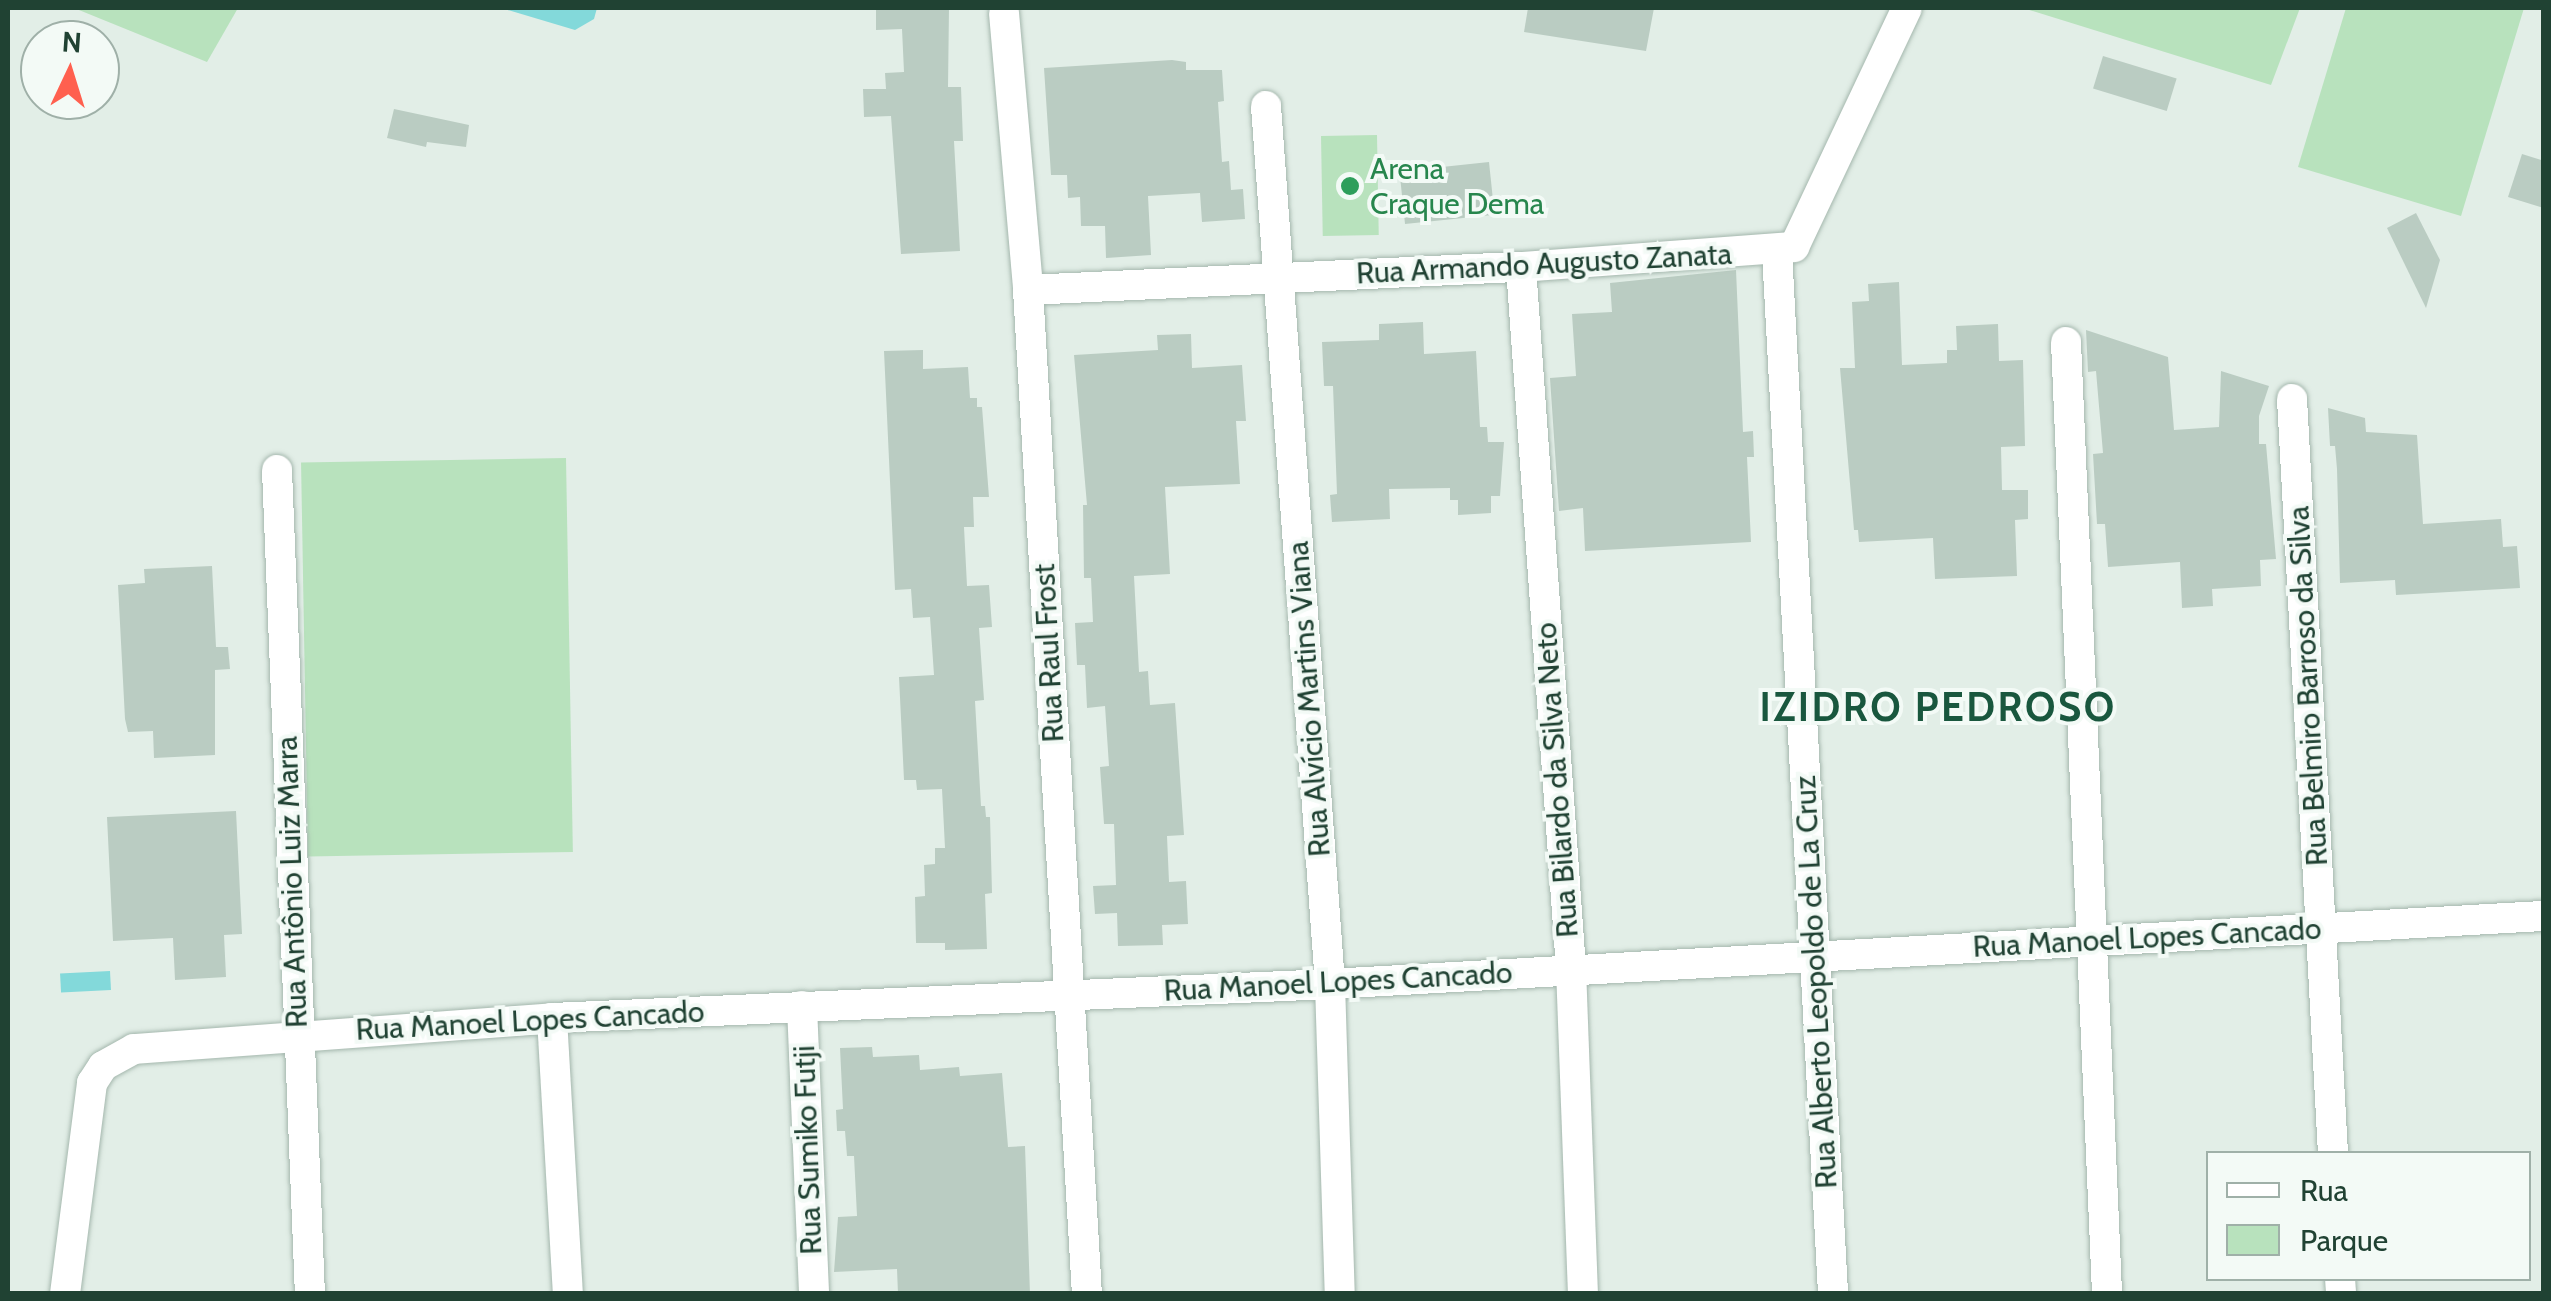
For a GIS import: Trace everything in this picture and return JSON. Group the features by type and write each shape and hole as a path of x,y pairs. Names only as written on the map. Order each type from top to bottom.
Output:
{"street":[{"path":"1778,252 1794,248 1907,8"},
{"name":"Rua Raul Frost","path":"1004,13 1028,290 1087,1294"},
{"name":"Rua Alvício Martins Viana","path":"1266,106 1330,984 1340,1294"},
{"name":"Rua Armando Augusto Zanata","path":"1028,290 1778,252"},
{"name":"Rua Alberto Leopoldo de La Cruz","path":"1778,252 1833,1294"},
{"name":"Rua Bilardo da Silva Neto","path":"1520,267 1571,968 1583,1294"},
{"path":"2066,342 2107,1294"},
{"name":"Rua Belmiro Barroso da Silva","path":"2292,399 2334,1151"},
{"name":"Rua Antônio Luiz Marra","path":"277,470 310,1294"},
{"name":"Rua Manoel Lopes Cancado","path":"65,1294 92,1082 103,1066 134,1049 552,1018 1330,984 1571,968 1815,958 2092,938 2544,916"},
{"name":"Rua Sumiko Futji","path":"802,1006 814,1294"},
{"path":"552,1018 568,1294"}],"green space":[{"path":"74,8 238,8 207,62 120,27 120,20 104,20"},
{"path":"2023,8 2300,8 2271,85"},
{"path":"2346,8 2524,8 2461,216 2298,167"},
{"name":"Arena Craque Dema","path":"1377,135 1379,235 1323,236 1321,136"},
{"path":"566,458 573,852 308,857 301,463"}],"water":[{"path":"501,8 597,8 594,19 575,30"},
{"path":"110,971 111,990 61,993 60,974"}],"building":[{"path":"876,8 949,8 948,87 961,87 963,141 954,141 960,251 901,254 891,116 864,117 863,89 886,89 885,73 904,72 902,29 876,30"},
{"path":"1528,8 1654,8 1646,51 1524,32"},
{"path":"2103,56 2177,79 2167,111 2093,89"},
{"path":"1186,62 1186,70 1222,70 1224,101 1218,102 1222,162 1229,161 1231,190 1243,189 1245,219 1202,222 1200,193 1148,196 1151,255 1106,258 1105,226 1081,226 1080,197 1068,198 1067,175 1051,175 1044,68"},
{"path":"394,109 469,125 466,147 427,142 426,147 387,138"},
{"path":"2522,154 2544,161 2544,208 2508,197"},
{"path":"1489,162 1495,215 1405,224 1399,171"},
{"path":"2416,213 2440,260 2426,308 2387,228"},
{"path":"1736,270 1743,432 1753,431 1754,457 1747,457 1751,542 1585,551 1583,508 1559,511 1550,378 1576,376 1572,314 1612,312 1610,283"},
{"path":"1899,282 1902,365 1947,363 1947,350 1957,350 1956,326 1998,324 1999,361 2023,360 2025,446 2001,447 2002,490 2028,490 2028,519 2015,520 2017,576 1935,579 1933,538 1859,542 1858,530 1854,530 1840,368 1855,368 1852,302 1869,301 1868,284"},
{"path":"1423,322 1424,354 1476,351 1480,427 1487,427 1488,442 1504,442 1500,496 1491,496 1491,513 1458,515 1458,500 1450,500 1450,488 1389,489 1390,519 1332,522 1330,495 1337,494 1333,386 1324,386 1322,342 1379,340 1379,324"},
{"path":"2086,330 2168,357 2174,430 2219,427 2221,371 2269,386 2259,416 2259,444 2266,444 2276,559 2260,560 2261,586 2212,589 2213,606 2182,608 2180,562 2108,567 2105,524 2097,524 2093,454 2103,453 2096,371 2088,372"},
{"path":"1191,334 1192,368 1242,365 1246,421 1236,421 1240,484 1165,487 1170,574 1134,576 1139,672 1148,671 1150,705 1175,703 1184,835 1167,836 1169,882 1186,881 1188,924 1162,925 1163,945 1118,946 1117,913 1095,914 1093,886 1116,885 1114,824 1104,824 1100,767 1109,766 1105,706 1087,708 1085,665 1077,665 1075,623 1093,622 1091,578 1084,578 1083,505 1087,505 1074,355 1158,350 1157,335"},
{"path":"923,350 923,369 968,367 970,398 977,398 977,407 982,407 989,497 973,497 974,527 964,527 967,586 989,585 992,627 979,628 984,700 975,701 981,806 985,806 986,817 990,817 992,893 985,894 987,949 945,950 945,943 916,943 915,897 925,896 924,865 935,864 935,848 945,848 942,789 917,790 916,780 904,780 899,677 934,675 930,617 913,618 911,589 895,590 884,351"},
{"path":"2328,408 2365,418 2366,432 2417,435 2423,524 2501,519 2503,547 2517,546 2520,588 2396,595 2395,580 2340,583 2337,469 2335,446 2330,446"},
{"path":"212,566 216,647 228,647 230,669 215,670 215,755 154,758 153,731 128,732 125,719 118,585 145,583 144,569"},
{"path":"236,811 242,934 224,935 226,977 175,980 173,938 113,941 107,817"},
{"path":"872,1047 873,1057 919,1055 920,1070 959,1067 960,1076 1002,1073 1008,1147 1025,1146 1030,1294 898,1294 897,1269 834,1272 838,1217 857,1216 854,1156 847,1156 845,1131 837,1131 836,1110 843,1109 840,1048"}],"place":[{"name":"Arena Craque Dema","path":"1350,186"}],"district":[{"name":"IZIDRO PEDROSO","path":"1938,707"}]}
